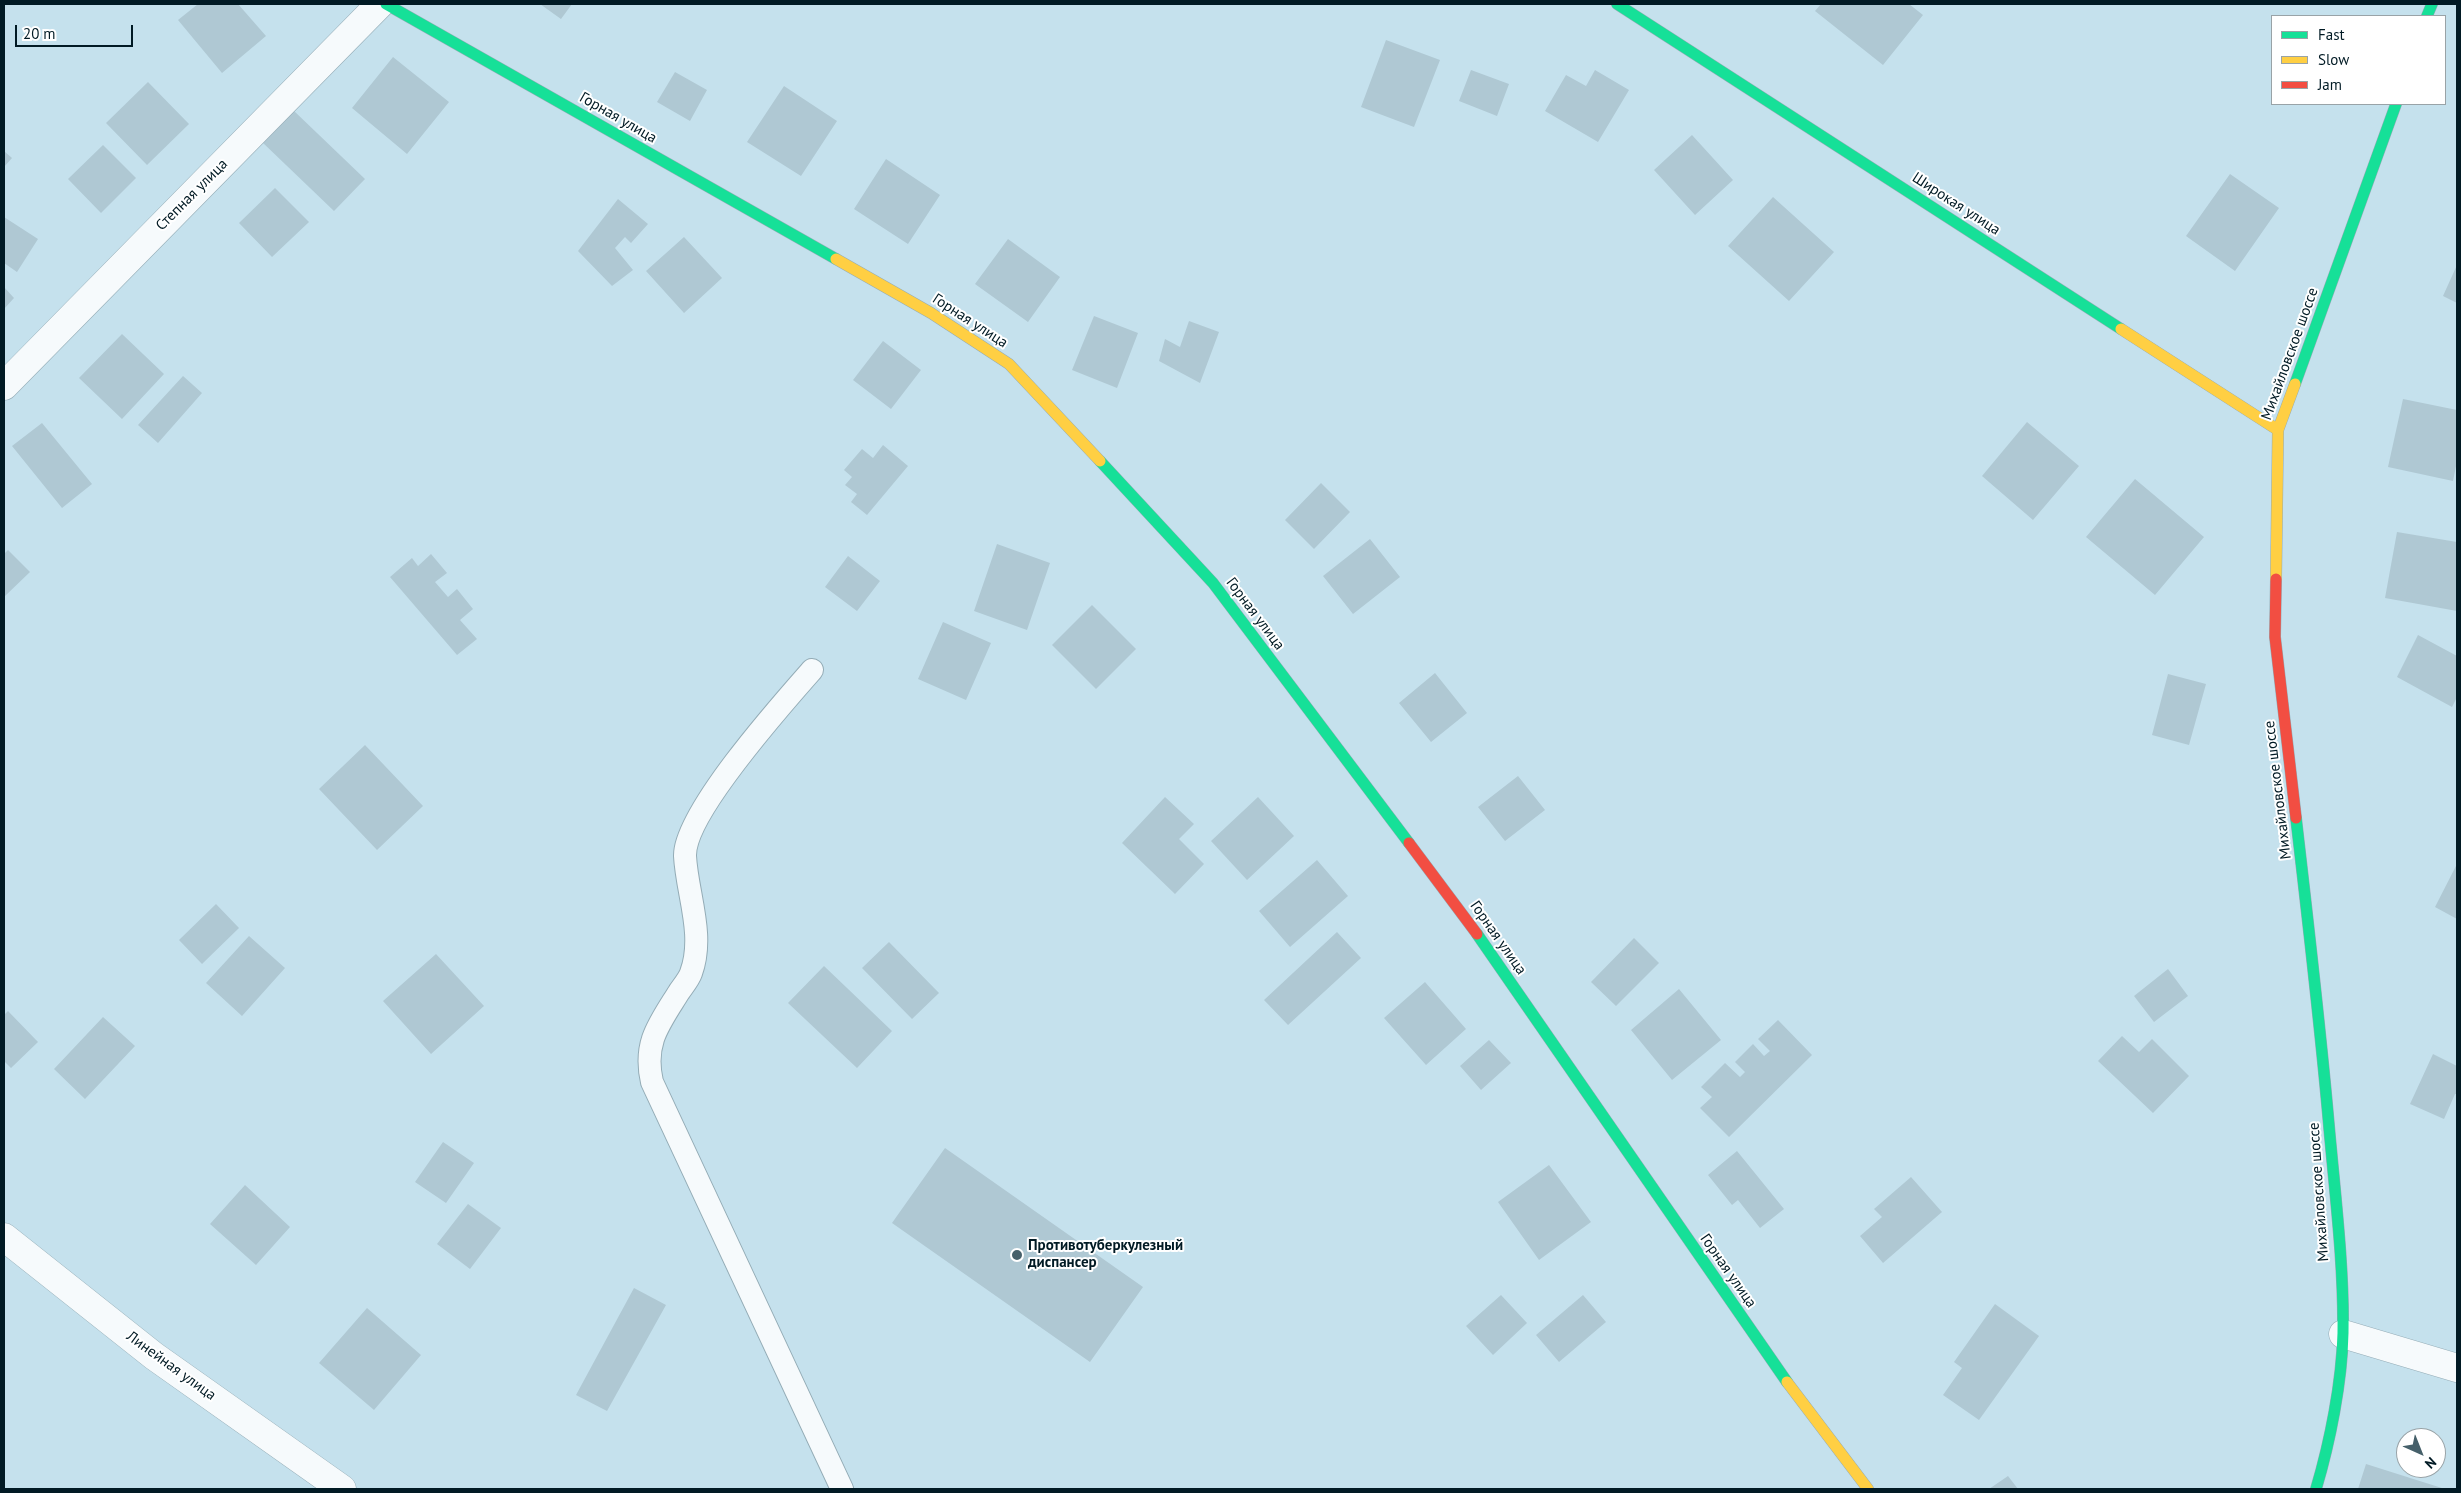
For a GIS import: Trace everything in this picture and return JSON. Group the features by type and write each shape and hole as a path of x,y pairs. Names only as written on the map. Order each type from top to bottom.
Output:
{"street":[{"name":"Степная улица","path":"4,386 380,4"},
{"name":"Горная улица","path":"386,4 931,313 1009,364 1213,583 1464,915 1772,1362 1868,1489"},
{"name":"Широкая улица","path":"1617,4 2278,430"},
{"name":"Михайловское шоссе","path":"2316,1489 2326,1456 2336,1397 2343,1334 2336,1201 2318,1003 2275,637 2278,430 2396,105"},
{"name":"Линейная улица","path":"4,1237 154,1356 342,1489"},
{"path":"2343,1334 2457,1368"}],"lane":[{"path":"812,670 758,731 694,823 685,854 697,938 691,973 654,1032 648,1062 652,1082 842,1489"}],"building":[{"path":"198,4 238,4 266,36 222,73 178,20"},
{"path":"540,4 572,4 561,19"},
{"path":"1821,4 1909,4 1923,15 1883,65 1815,11"},
{"path":"1386,40 1440,60 1414,127 1361,107"},
{"path":"393,57 449,102 407,154 352,108"},
{"path":"1471,70 1509,84 1497,116 1459,101"},
{"path":"1595,70 1629,90 1598,142 1545,111 1566,75 1586,86"},
{"path":"675,72 707,90 690,121 657,102"},
{"path":"148,82 189,124 147,165 106,123"},
{"path":"784,86 837,121 801,176 747,142"},
{"path":"293,110 365,179 334,211 262,142"},
{"path":"1692,135 1733,180 1695,215 1654,170"},
{"path":"103,145 136,178 101,213 68,179"},
{"path":"4,151 12,158 4,167"},
{"path":"886,159 940,195 908,244 854,209"},
{"path":"2230,174 2279,208 2235,271 2186,236"},
{"path":"275,188 309,222 272,257 239,223"},
{"path":"1773,197 1834,252 1789,301 1728,246"},
{"path":"618,199 648,224 631,243 625,237 615,248 633,270 612,286 578,251"},
{"path":"4,217 38,239 17,272 4,263"},
{"path":"684,237 722,278 684,313 646,271"},
{"path":"1008,239 1060,277 1028,322 975,284"},
{"path":"2457,265 2457,303 2443,296"},
{"path":"4,287 14,298 4,309"},
{"path":"1094,316 1138,333 1117,388 1072,370"},
{"path":"1189,321 1219,332 1200,383 1159,361 1165,339 1180,347"},
{"path":"122,334 164,374 122,419 79,378"},
{"path":"883,341 921,370 891,409 853,380"},
{"path":"183,376 202,393 158,443 138,425"},
{"path":"2403,399 2457,410 2457,461 2453,481 2388,467"},
{"path":"2027,422 2079,466 2033,520 1982,476"},
{"path":"42,423 92,484 62,508 12,446"},
{"path":"883,445 908,466 867,515 851,502 857,494 845,485 852,477 844,470 862,449 873,458"},
{"path":"2135,479 2204,537 2155,595 2086,537"},
{"path":"1321,483 1350,512 1314,549 1285,520"},
{"path":"2397,532 2457,542 2457,611 2385,598"},
{"path":"1370,539 1400,577 1353,614 1323,576"},
{"path":"997,544 1050,563 1027,630 974,611"},
{"path":"8,550 30,572 4,597 4,554"},
{"path":"431,554 447,573 435,582 448,597 457,589 473,609 460,620 477,639 457,655 390,577 412,558 418,566"},
{"path":"848,556 880,581 857,611 825,587"},
{"path":"1092,605 1136,649 1096,689 1052,645"},
{"path":"943,622 991,643 966,700 918,679"},
{"path":"2418,635 2457,656 2457,697 2452,707 2397,677"},
{"path":"1435,673 1467,713 1431,742 1399,703"},
{"path":"2168,674 2206,684 2189,745 2152,735"},
{"path":"365,745 423,806 377,850 319,789"},
{"path":"1518,776 1545,810 1505,841 1478,807"},
{"path":"1165,797 1194,824 1179,839 1204,864 1175,894 1122,843"},
{"path":"1258,797 1294,836 1247,880 1211,841"},
{"path":"1317,860 1348,896 1290,947 1259,911"},
{"path":"2457,864 2457,919 2435,907"},
{"path":"216,904 239,928 202,964 179,940"},
{"path":"1337,932 1361,958 1288,1025 1264,1000"},
{"path":"249,936 285,968 242,1016 206,983"},
{"path":"1634,938 1659,963 1616,1006 1591,982"},
{"path":"889,942 939,993 912,1019 862,968"},
{"path":"436,954 484,1006 431,1054 383,1001"},
{"path":"824,966 892,1031 857,1068 788,1003"},
{"path":"2168,969 2188,996 2154,1022 2134,996"},
{"path":"1425,982 1466,1029 1426,1065 1384,1018"},
{"path":"1679,989 1721,1040 1672,1080 1631,1030"},
{"path":"8,1011 38,1042 11,1068 4,1061 4,1015"},
{"path":"103,1017 135,1046 85,1099 54,1069"},
{"path":"1778,1020 1812,1055 1729,1137 1700,1108 1712,1097 1701,1087 1725,1063 1740,1077 1745,1072 1735,1062 1753,1044 1764,1056 1770,1051 1758,1039"},
{"path":"2122,1036 2139,1052 2152,1039 2189,1076 2153,1113 2098,1061"},
{"path":"1489,1040 1511,1063 1481,1090 1460,1066"},
{"path":"2433,1054 2457,1066 2457,1094 2455,1094 2444,1119 2410,1104"},
{"path":"443,1142 474,1163 446,1203 415,1182"},
{"name":"Противотуберкулезный диспансер","path":"945,1148 1143,1287 1090,1362 892,1223"},
{"path":"1737,1151 1784,1209 1760,1228 1738,1200 1732,1205 1708,1175"},
{"path":"1549,1165 1591,1222 1539,1260 1498,1202"},
{"path":"1911,1177 1942,1212 1883,1263 1860,1236 1882,1217 1874,1209"},
{"path":"245,1185 290,1227 256,1265 210,1224"},
{"path":"468,1204 501,1228 470,1269 437,1244"},
{"path":"634,1288 666,1305 607,1411 576,1395"},
{"path":"1501,1295 1527,1323 1493,1355 1466,1326"},
{"path":"1583,1295 1606,1322 1559,1362 1536,1335"},
{"path":"1995,1304 2039,1336 1979,1420 1943,1395 1962,1368 1954,1362"},
{"path":"367,1308 421,1355 374,1410 319,1363"},
{"path":"2366,1464 2396,1473 2396,1478 2410,1478 2445,1489 2358,1489"},
{"path":"2008,1476 2018,1489 1989,1489"}],"traffic: fast":[{"path":"386,4 836,259"},
{"path":"1617,4 2121,329"},
{"path":"2427,15 2432,4"},
{"path":"2295,384 2396,105"},
{"path":"1100,461 1213,583 1409,843"},
{"path":"2296,818 2314,972 2339,1230 2343,1307 2342,1352 2338,1392 2326,1452 2316,1489"},
{"path":"1477,934 1787,1382"}],"traffic: slow":[{"path":"836,259 931,313 1009,364 1100,461"},
{"path":"2121,329 2278,430"},
{"path":"2276,579 2278,430 2295,384"},
{"path":"1787,1382 1868,1489"}],"traffic: jam":[{"path":"2276,579 2275,637 2296,818"},
{"path":"1409,843 1477,934"}],"place":[{"name":"Противотуберкулезный диспансер","path":"1017,1255"}]}
